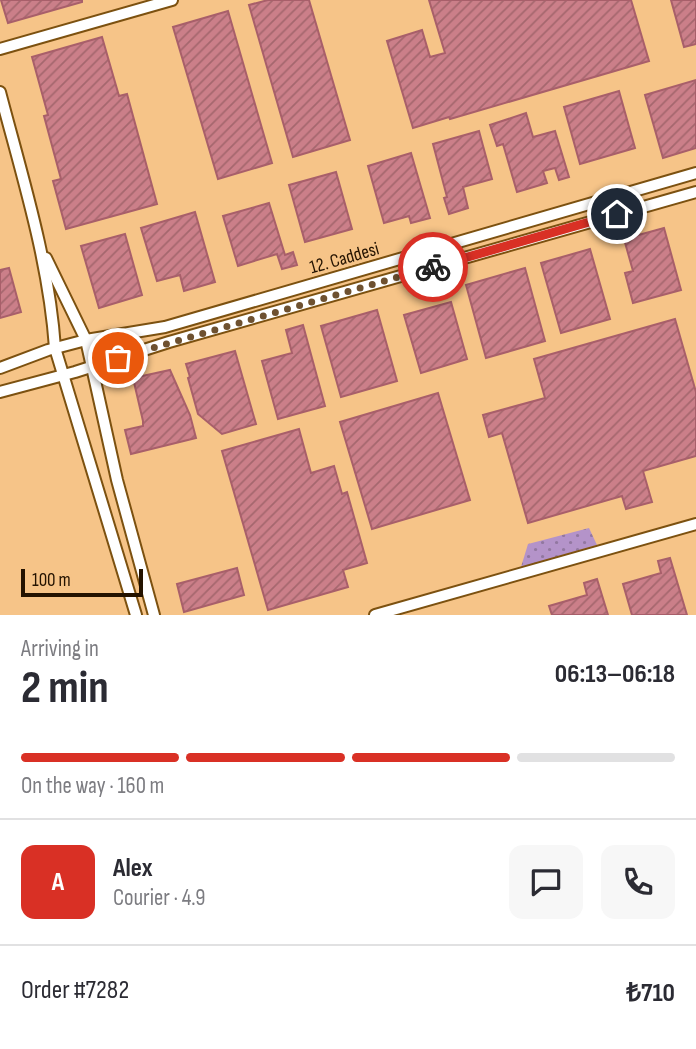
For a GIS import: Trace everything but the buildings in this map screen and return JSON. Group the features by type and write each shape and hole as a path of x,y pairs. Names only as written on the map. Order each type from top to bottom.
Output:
{"street":[{"path":"0,49 173,0"},
{"path":"0,92 40,246 54,323 55,348 97,480 135,615"},
{"name":"12. Caddesi","path":"0,368 86,340 165,327 696,173"},
{"name":"12. Caddesi","path":"0,391 63,376 169,342 696,192"},
{"path":"40,246 86,340 117,480 154,615"},
{"path":"375,615 696,524"}],"shaded area":[{"path":"589,528 597,545 521,567 528,544"}],"way so far":[{"path":"118,358 433,267"}],"route":[{"path":"433,267 617,214"}]}
